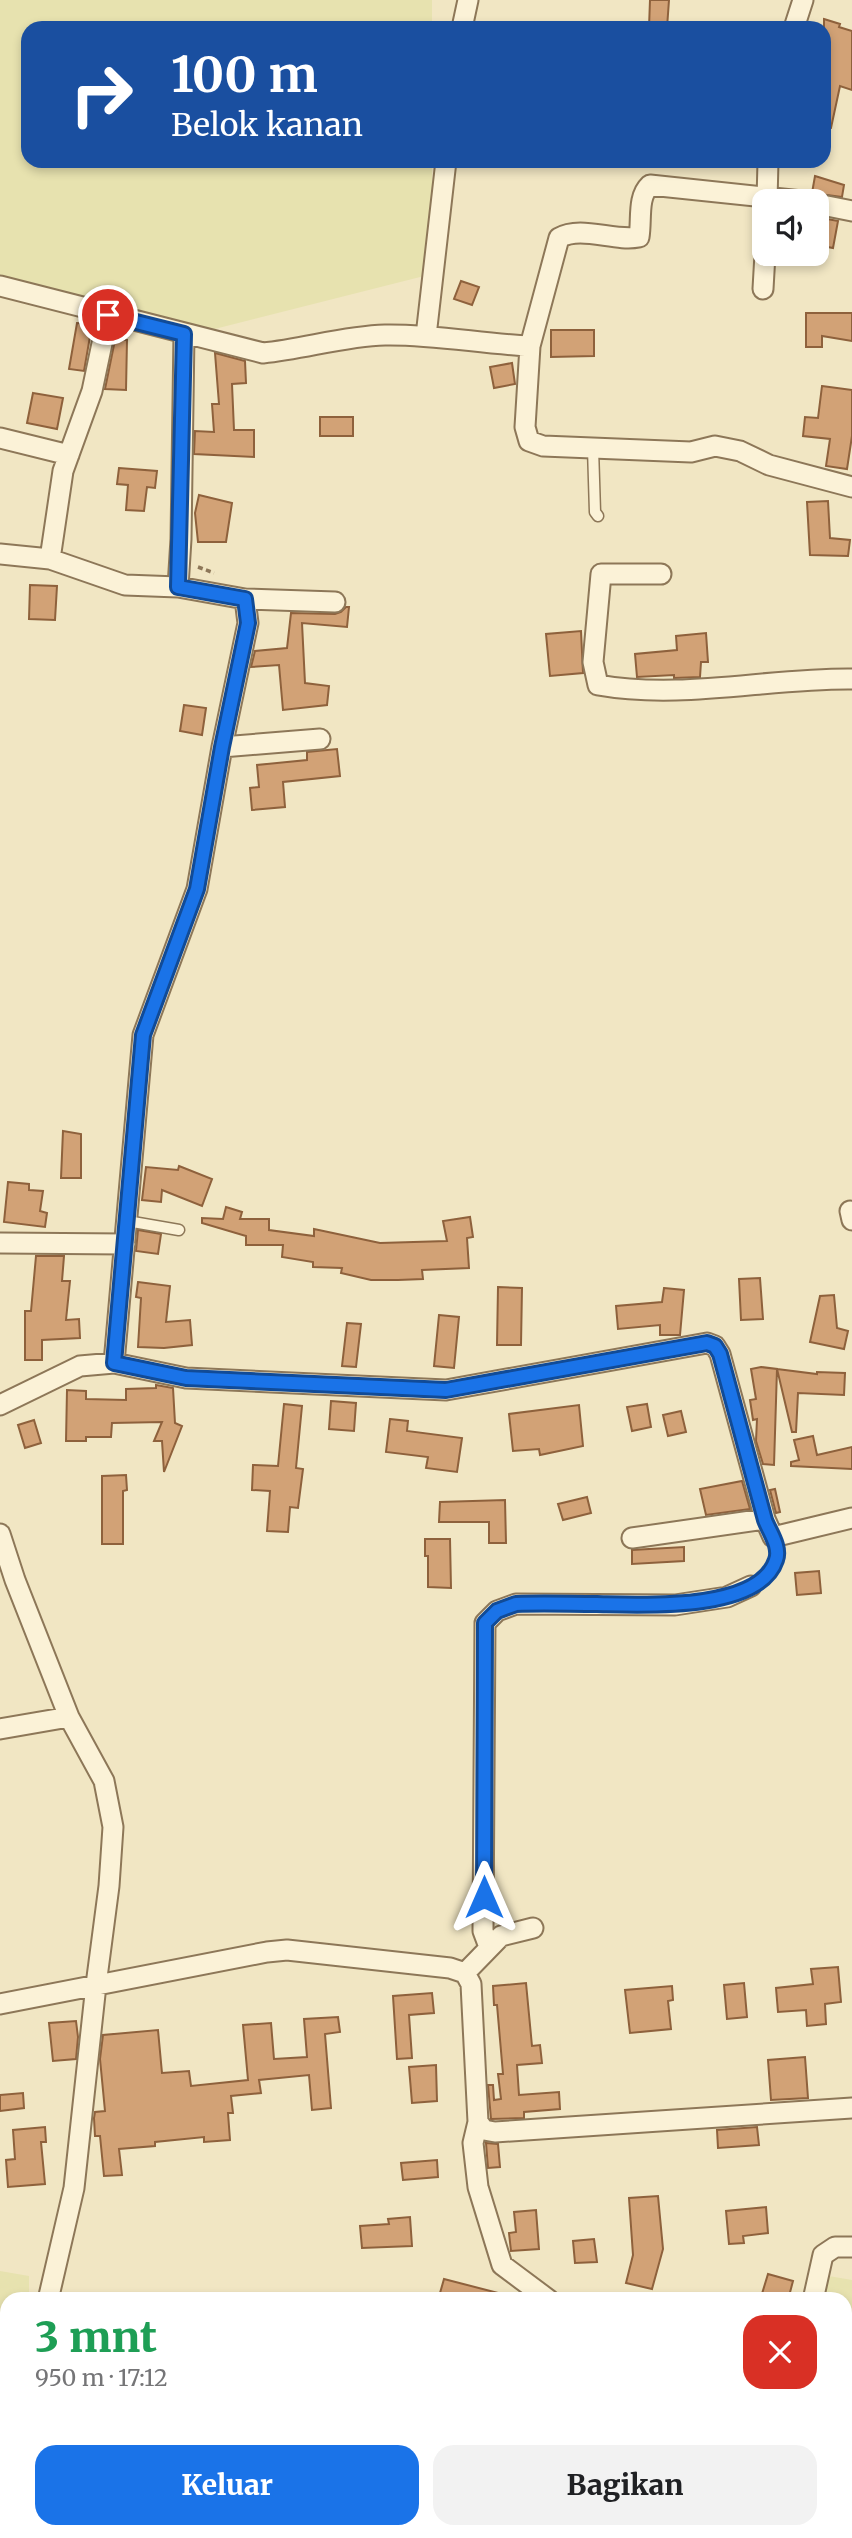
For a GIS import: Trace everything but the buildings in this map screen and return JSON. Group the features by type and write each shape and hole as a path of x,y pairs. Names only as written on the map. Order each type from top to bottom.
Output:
{"street":[{"path":"464,21 468,0"},
{"path":"796,21 803,0"},
{"path":"426,336 445,168"},
{"path":"767,189 768,168"},
{"path":"752,197 650,185 644,190 639,237 579,233 559,238 530,346 525,427 529,441 542,446 691,452 715,446 740,451 769,465 852,487"},
{"path":"829,206 852,211"},
{"path":"763,289 764,266"},
{"path":"0,286 263,353 294,350 325,341 383,335 426,336 530,346"},
{"path":"50,559 63,471 92,391 108,315"},
{"path":"178,587 184,334"},
{"path":"0,438 69,455"},
{"path":"0,554 50,559 125,585 178,587 245,599 335,602"},
{"path":"661,574 601,574 593,662 598,685 618,689 712,690 810,679 852,679"},
{"path":"114,1363 143,1035 197,889 222,747 248,623 245,599"},
{"path":"222,747 320,739"},
{"path":"0,1243 125,1244"},
{"path":"0,1405 80,1366 114,1363 186,1378 446,1390 707,1343 715,1346 720,1354 769,1528"},
{"path":"632,1538 769,1528 852,1518"},
{"path":"0,1534 15,1580 69,1717 104,1781 113,1827 109,1886 74,2188 50,2292"},
{"path":"489,1947 483,1931 485,1623 497,1611 516,1604 675,1605 727,1597 751,1586"},
{"path":"0,1729 69,1717"},
{"path":"465,1973 489,1947 507,1933 533,1928"},
{"path":"0,2004 287,1950 450,1968 465,1973 471,1984 478,2122 473,2143 478,2187 502,2265 538,2292"},
{"path":"478,2122 484,2130 495,2132 852,2108"},
{"path":"815,2292 823,2255 835,2247 852,2247"}],"lane":[{"path":"593,448 595,512 598,516"},
{"path":"127,1221 178,1230"},
{"path":"751,1586 769,1574 778,1557 769,1528"}],"shaded area":[{"path":"0,0 432,0 432,21 21,21 21,168 432,168 432,274 183,337 0,276"},
{"path":"0,2271 29,2276 29,2292 0,2292"},
{"path":"817,2274 852,2280 852,2292 811,2292"}],"route":[{"path":"108,315 184,334 178,587 245,599 248,623 222,747 197,889 143,1035 114,1363 186,1378 446,1390 707,1343 715,1346 720,1354 765,1520 778,1557 769,1574 727,1597 675,1605 516,1604 497,1611 485,1623 484,1897"}]}
